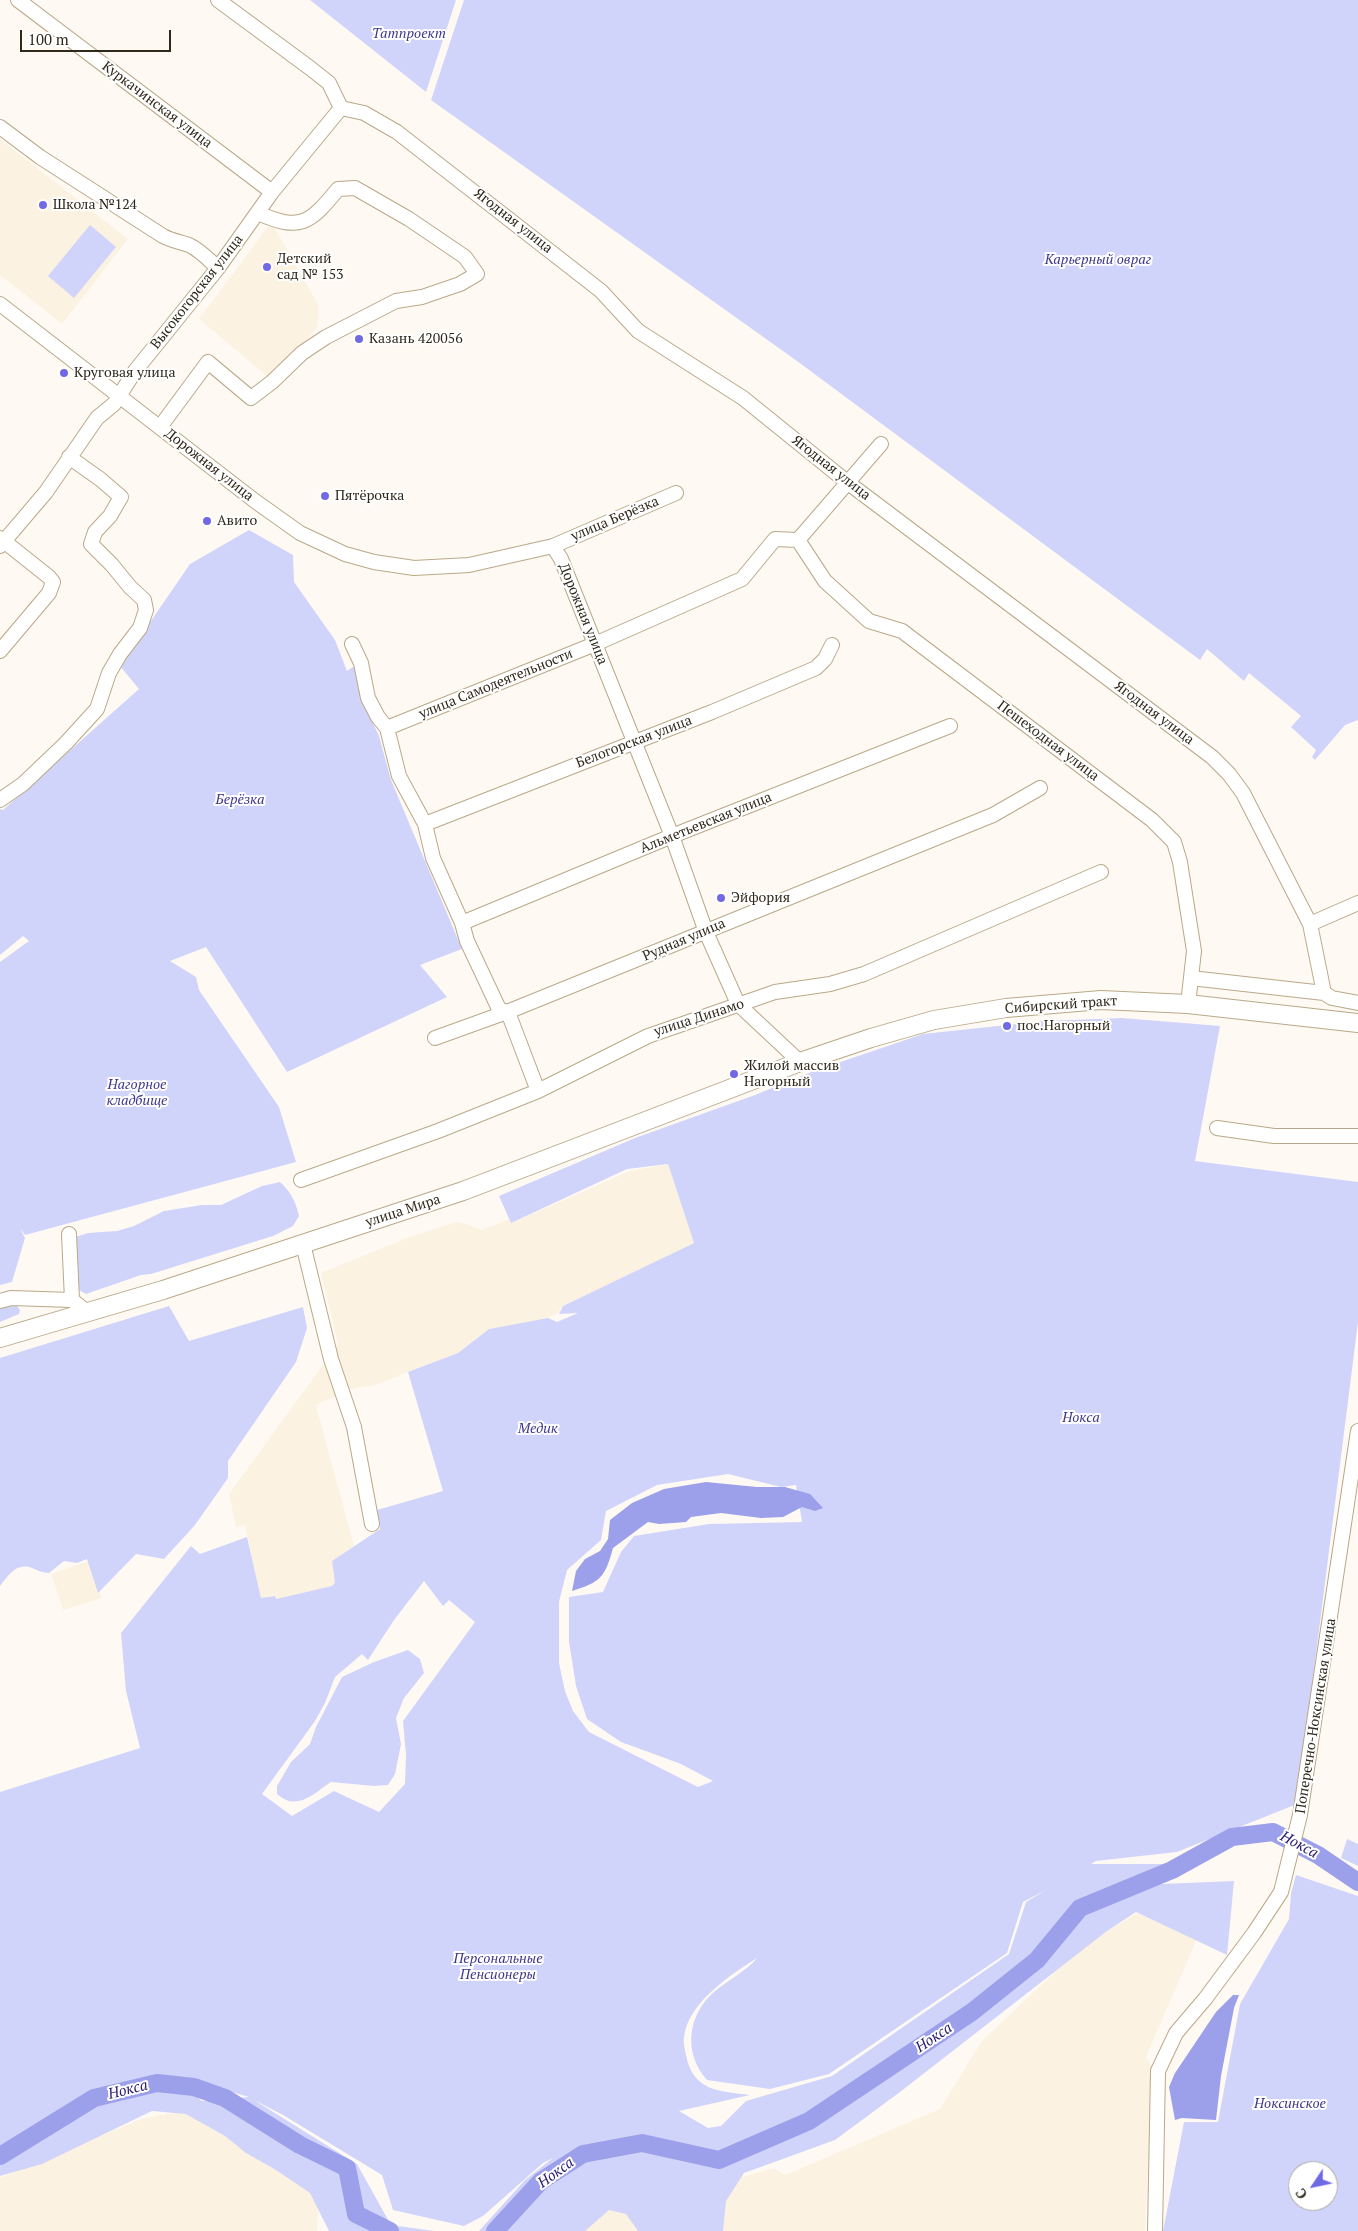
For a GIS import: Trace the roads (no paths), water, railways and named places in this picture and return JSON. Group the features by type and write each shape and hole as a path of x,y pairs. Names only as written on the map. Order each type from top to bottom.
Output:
{"main road":[{"name":"Сибирский тракт","path":"800,1062 871,1038 934,1020 1006,1008 1101,1000 1188,1004 1358,1023"},
{"name":"улица Мира","path":"0,1338 88,1313 463,1191 800,1062"}],"street":[{"name":"Куркачинская улица","path":"18,0 272,192"},
{"path":"218,0 328,83 336,94 341,108"},
{"name":"Высокогорская улица","path":"1,542 46,492 97,418 114,404 118,395 218,268 272,192 341,108"},
{"name":"Ягодная улица","path":"341,108 364,113 397,132 601,291 638,331 744,398 847,482 1212,756 1244,793 1310,924 1324,992"},
{"path":"0,127 40,157 163,236 174,242 189,245 197,250 218,268"},
{"path":"160,427 208,362 251,398 272,382 302,353 326,337 396,301 422,297 460,284 477,274 465,257 409,219 355,188 338,189 322,208 307,220 295,224 279,222 258,213"},
{"name":"Дорожная улица","path":"0,304 255,501 300,533 345,554 374,562 414,568 468,565 553,546 561,559 672,836 706,932 738,1004 800,1062"},
{"path":"798,540 881,444"},
{"path":"0,800 23,784 97,710 109,673 120,654 140,628 146,610 144,600 91,544 95,532 110,516 121,497 100,478 69,457"},
{"name":"улица Берёзка","path":"553,546 676,493"},
{"name":"улица Самодеятельности","path":"387,728 595,644 742,579 775,539 798,540"},
{"name":"Пешеходная улица","path":"798,540 825,582 869,621 902,631 1152,820 1174,842 1180,862 1194,951 1188,1004"},
{"path":"0,651 49,593 53,582 49,577 1,542"},
{"path":"352,644 361,663 368,698 378,717 387,728 399,776 425,824 434,858 462,923 467,941 500,1009 508,1012 538,1091"},
{"name":"Белогорская улица","path":"425,824 712,712 816,668 825,660 832,645"},
{"name":"Альметьевская улица","path":"462,923 672,836 950,726"},
{"name":"Рудная улица","path":"435,1038 508,1012 993,815 1040,788"},
{"name":"улица Динамо","path":"301,1180 438,1132 538,1091 648,1036 738,1004 754,1001 775,992 830,984 864,974 1102,872"},
{"path":"1310,924 1358,903"},
{"path":"1191,978 1324,992 1332,998 1358,1003"},
{"path":"1217,1128 1274,1136 1358,1136"},
{"path":"69,1234 72,1300"},
{"path":"303,1244 331,1359 354,1427 372,1524"},
{"path":"0,1301 11,1298 72,1300 88,1313"},
{"name":"Поперечно-Ноксинская улица","path":"1155,2231 1158,2071 1176,2033 1205,1999 1243,1948 1281,1892 1288,1866 1300,1814 1355,1470 1358,1431"}],"water":[{"path":"706,1482 757,1487 785,1487 810,1494 823,1508 815,1511 802,1507 783,1517 761,1518 721,1513 691,1517 686,1522 659,1524 648,1522 613,1548 604,1572 596,1581 572,1591 576,1571 585,1559 600,1551 608,1539 610,1520 632,1503 664,1489"},
{"path":"1233,1995 1239,1995 1234,2008 1221,2076 1216,2120 1182,2118 1175,2120 1169,2087 1175,2073 1216,2012"}],"waterway":[{"name":"Нокса","path":"495,2231 541,2181 583,2154 642,2143 719,2160 809,2121 972,2012 1037,1960 1080,1908 1172,1870 1232,1837 1273,1832 1318,1855 1358,1882"},
{"name":"Нокса","path":"0,2156 94,2098 157,2083 194,2087 225,2098 300,2145 347,2168 356,2214 390,2231"}],"place":[{"name":"Школа №124","path":"43,205"},
{"name":"Детский сад № 153","path":"267,267"},
{"name":"Казань 420056","path":"359,339"},
{"name":"Круговая улица","path":"64,373"},
{"name":"Пятёрочка","path":"325,496"},
{"name":"Авито","path":"207,521"},
{"name":"Эйфория","path":"721,898"},
{"name":"пос.Нагорный","path":"1007,1026"},
{"name":"Жилой массив Нагорный","path":"734,1074"}],"park label":[{"name":"Татпроект","path":"409,34"},
{"name":"Карьерный овраг","path":"1098,260"},
{"name":"Берёзка","path":"240,800"},
{"name":"Нагорное кладбище","path":"137,1094"},
{"name":"Медик","path":"538,1429"},
{"name":"Персональные Пенсионеры","path":"498,1968"},
{"name":"Ноксинское","path":"1290,2104"}]}
